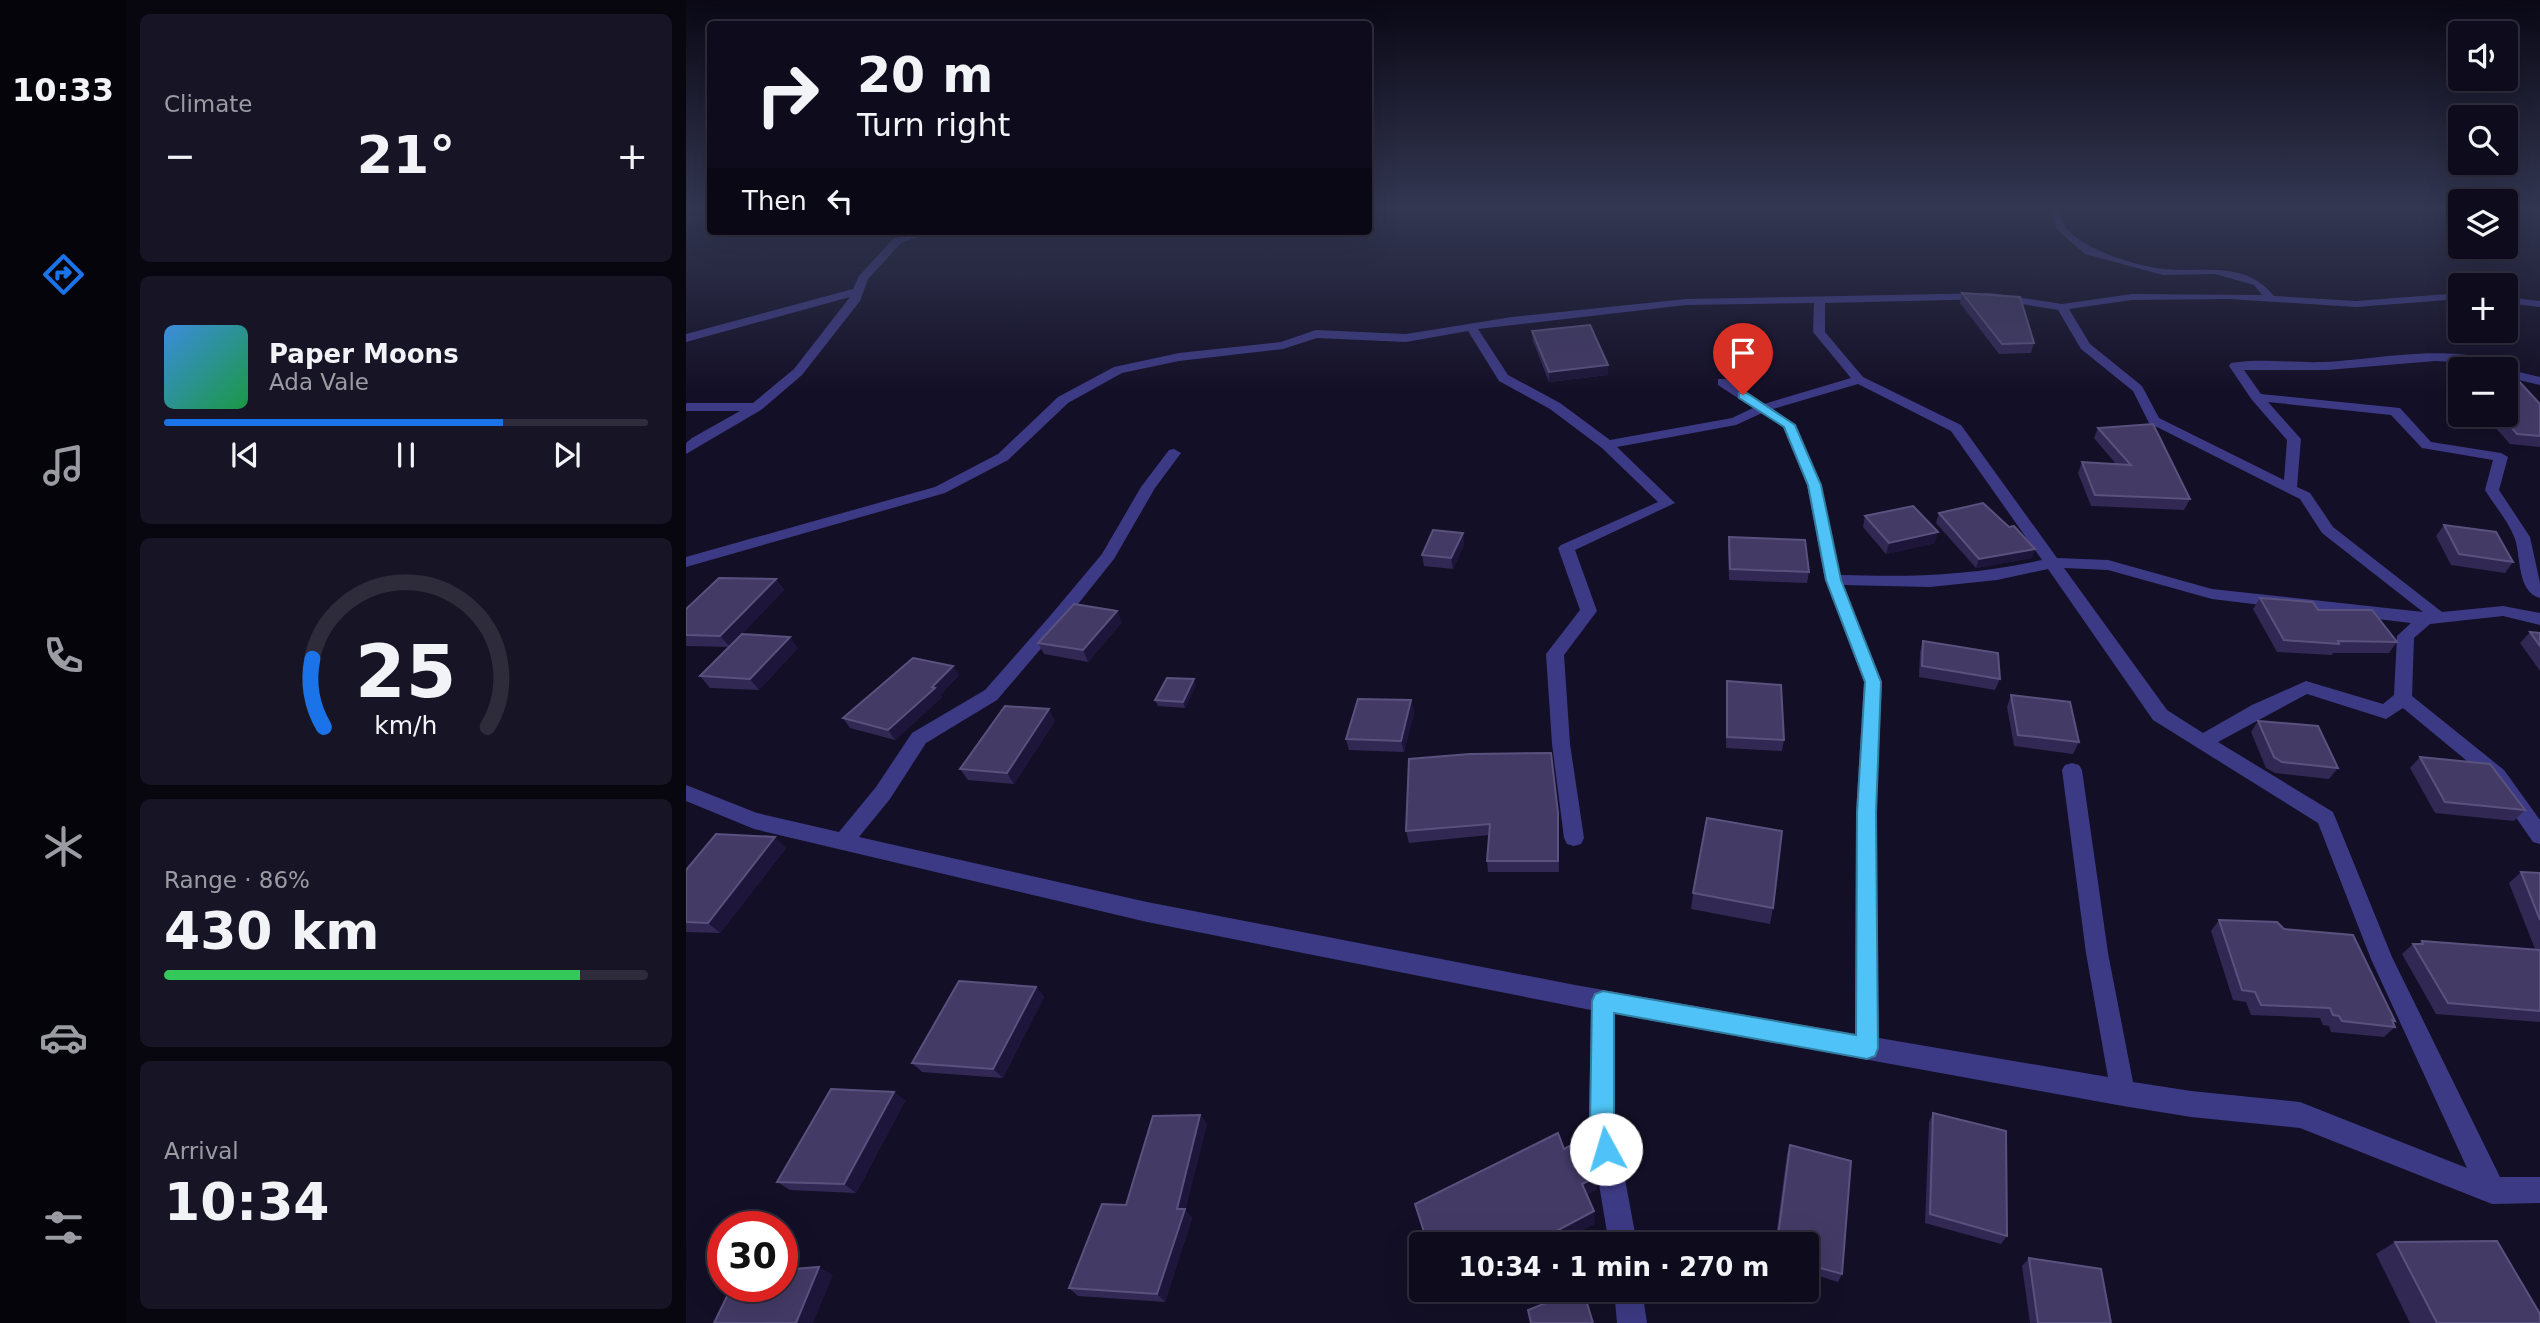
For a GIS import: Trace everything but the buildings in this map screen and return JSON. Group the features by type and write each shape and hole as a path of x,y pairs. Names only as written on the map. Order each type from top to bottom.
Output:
{"street":[{"path":"686,450 756,407 810,359 854,301 863,278 870,270"},
{"path":"2155,270 2215,271 2258,284 2272,300"},
{"path":"686,338 858,291"},
{"path":"686,562 940,490 1003,457 1063,400 1118,369 1179,357 1283,345 1316,334 1406,338 1471,327 1685,302 1991,296 2062,307 2132,297 2229,296 2356,304 2448,295"},
{"path":"1820,299 1819,332 1859,380 1956,428 2161,715 2326,818 2382,959 2492,1191"},
{"path":"2518,301 2540,304"},
{"path":"2062,307 2085,346 2138,389 2154,420 2305,496 2327,530 2394,584 2434,612 2406,636 2403,698 2386,712 2306,687 2258,710 2203,742"},
{"path":"1471,327 1503,378 1555,406 1607,445 1668,503 1566,548 1589,611 1555,654 1561,744 1574,838"},
{"path":"2290,489 2294,439 2257,397 2235,366 2328,366 2406,358 2448,360"},
{"path":"2518,376 2540,381"},
{"path":"1607,445 1736,421 1763,408 1859,380"},
{"path":"1722,382 1789,425 1814,485 1833,580 1873,682 1866,813 1867,1048"},
{"path":"2257,397 2395,411 2427,445 2501,457 2492,490 2522,537 2532,584 2540,593"},
{"path":"686,407 756,407"},
{"path":"843,842 883,793 919,738 991,695 1056,620 1108,556 1148,487 1174,453"},
{"path":"1833,580 1930,582 1997,575 2052,564 2108,565 2212,594 2426,619 2503,611 2540,619"},
{"path":"2403,698 2497,775 2540,836"},
{"path":"2072,770 2097,953 2123,1093"},
{"path":"686,793 754,821 1147,912 1603,1001 1867,1048 2191,1104 2300,1115 2492,1191 2540,1190"},
{"path":"1603,1001 1602,1125 1621,1232"},
{"path":"1629,1302 1632,1323"}],"route":[{"path":"1606,1149 1602,1125 1603,1001 1867,1048 1866,813 1873,682 1833,580 1814,485 1789,425 1743,395"}]}
